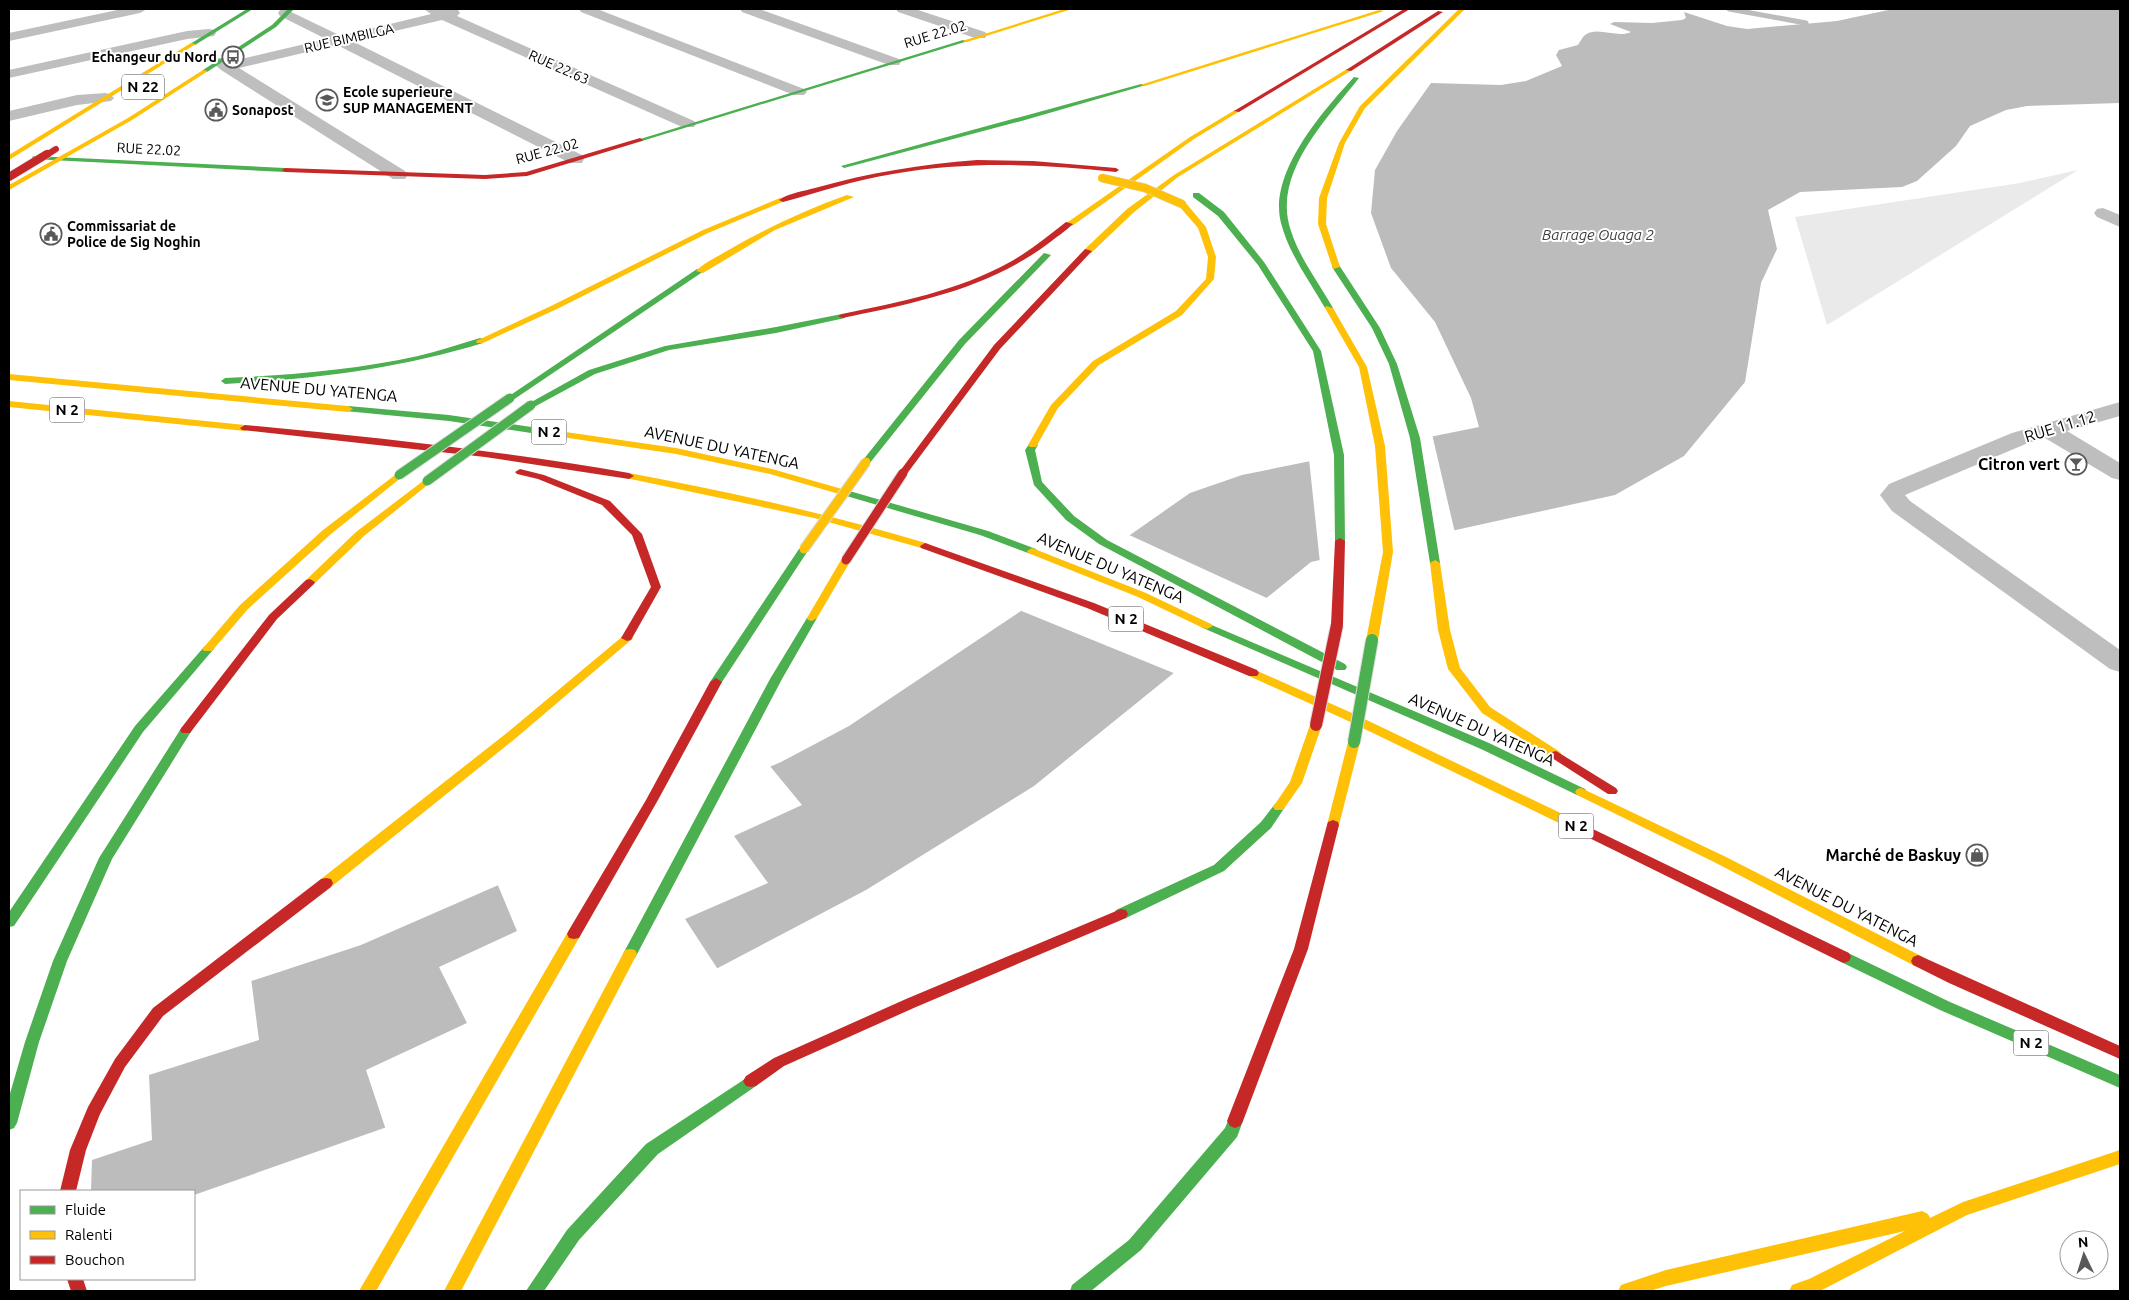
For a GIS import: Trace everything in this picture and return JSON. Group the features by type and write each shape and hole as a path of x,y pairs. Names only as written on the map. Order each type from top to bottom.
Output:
{"main road":[{"path":"10,160 209,33 250,9"},
{"name":"N 22","path":"243,30 265,9"},
{"name":"RUE 22.02","path":"10,160 56,160 399,175 507,176 538,171 1063,9"},
{"path":"832,170 1136,87 1386,9"},
{"path":"9,1123 32,1042 60,961 106,858 186,730 273,616 360,534 530,405 592,372 668,348 776,330 896,305 960,287 1010,265 1192,138 1407,9"},
{"path":"452,1291 776,678 846,560 903,473 997,347 1058,282 1130,211 1176,176 1227,143 1300,101 1445,9"},
{"path":"1462,9 1362,107 1342,144 1323,198 1322,224 1336,266 1376,328 1393,364 1415,438 1432,536 1444,630 1454,669 1486,710 1719,859"},
{"path":"9,188 222,64 274,26 286,10"},
{"name":"N 22","path":"10,160 243,30 286,10"},
{"path":"1078,1291 1135,1245 1231,1132 1301,949 1354,742 1388,552 1380,446 1363,367 1289,237 1283,216 1285,194 1303,145 1334,100 1383,49"},
{"path":"9,177 72,138"},
{"path":"211,379 279,380 378,368 443,352 512,328 746,214 812,191 877,176 943,165 1001,162 1054,164 1116,170 1156,180 1196,196 1221,214 1261,264 1317,351 1339,455 1340,562 1337,625 1316,726 1296,783 1266,825 1219,868 1102,923 911,1003 779,1062 652,1149 573,1235 534,1291"},
{"path":"1012,174 1041,173 1102,178 1145,188 1182,204 1202,227 1212,257 1210,280 1179,313 1096,363 1054,407 1030,450 1036,483 1070,518 1103,542 1251,618 1485,746"},
{"path":"9,922 139,729 244,607 327,532 399,475 691,276 767,231 837,200 865,193"},
{"path":"367,1291 652,800 714,686 804,549 866,462 962,342 1096,206"},
{"path":"512,328 658,241"},
{"path":"11,377 193,382"},
{"name":"AVENUE DU YATENGA","path":"11,377 440,417 676,451 772,472 984,533 1068,564 1142,595 1228,636 1485,746 1719,859 1954,979 2120,1053"},
{"name":"N 2","path":"9,404 126,417 324,434 559,464 680,485 793,510 961,558 1208,653 1357,720 1941,1004 2120,1082"},
{"path":"43,420 126,417"},
{"path":"68,1190 78,1150 93,1112 120,1063 158,1012 294,908 512,735 626,638 656,587 637,534 606,502 541,477 402,444"},
{"path":"1627,1291 1666,1278 1963,1209 2120,1157"},
{"path":"1811,1290 1963,1209"}],"street":[{"path":"9,37 140,9"},
{"name":"RUE 22.63","path":"430,9 688,124"},
{"path":"586,9 799,92"},
{"path":"747,9 894,62"},
{"path":"903,9 980,35"},
{"path":"286,10 339,40 576,159"},
{"name":"RUE BIMBILGA","path":"222,64 339,40 463,11"},
{"path":"9,74 187,35 209,33"},
{"path":"222,64 399,175"},
{"path":"9,116 77,100 106,98"},
{"path":"2103,214 2120,222"},
{"name":"RUE 11.12","path":"2120,409 2020,438 1897,489 1892,495 1901,506 2120,663"},
{"path":"2046,429 2120,473"}],"shaded area":[{"path":"2078,170 1827,325 1795,217 2020,183"}],"water":[{"name":"Barrage Ouaga 2","path":"1893,9 2120,9 2120,103 2027,106 2006,110 1970,126 1956,146 1917,181 1902,187 1800,192 1768,210 1777,249 1761,283 1745,382 1684,456 1615,495 1311,562 1034,786 866,890 695,980 421,1115 195,1195 195,1190 21,1190 9,1059 361,945 781,762 849,726 1030,605 1190,493 1242,475 1479,427 1471,398 1435,322 1391,268 1371,213 1375,170 1397,131 1431,83 1501,85 1526,81 1562,66 1556,55 1559,50 1578,45 1584,36 1589,33 1625,34 1631,32 1610,24 1614,22 1652,23 1682,20 1686,18 1684,12 1727,26 1747,29 1837,21"}],"pier":[{"path":"1432,434 1455,533 1320,563 1309,459"},
{"path":"1127,534 1269,599 1176,674 1019,610"},
{"path":"769,765 802,805 734,836 768,883 685,919 719,971 422,1117 386,1130 366,1070 467,1023 439,967 517,931 497,883"},
{"path":"251,978 259,1040 149,1075 152,1140 92,1160 91,1190 20,1190 20,1259 9,1263 9,1057"}],"waterway":[{"path":"1729,9 1806,23"}],"traffic: fast":[{"path":"193,44 250,9"},
{"path":"205,71 274,26 291,9"},
{"path":"640,140 965,41"},
{"path":"1329,308 1287,232 1283,202 1287,183 1305,144 1331,107 1356,78"},
{"path":"844,166 1143,85"},
{"path":"34,158 285,170"},
{"path":"1196,195 1221,214 1261,264 1317,351 1339,455 1340,541"},
{"path":"866,462 962,342 1047,255"},
{"path":"1336,267 1376,328 1393,364 1415,438 1435,563"},
{"path":"510,398 700,271"},
{"path":"531,405 592,372 668,348 776,330 842,316"},
{"path":"225,381 322,374 386,365 449,351 480,341"},
{"path":"399,475 510,398"},
{"path":"427,481 531,405"},
{"path":"348,409 449,418 538,431"},
{"path":"1033,445 1030,450 1037,483 1070,518 1103,542 1341,667"},
{"path":"846,493 984,533 1032,551"},
{"path":"716,682 804,549"},
{"path":"630,954 776,679 812,618"},
{"path":"1207,626 1485,746 1581,792"},
{"path":"1354,742 1372,640"},
{"path":"9,922 139,729 208,649"},
{"path":"9,1123 32,1042 60,961 106,858 186,730"},
{"path":"1121,914 1219,868 1266,825 1279,807"},
{"path":"1844,957 1945,1006 2120,1082"},
{"path":"534,1291 573,1235 652,1149 751,1081"},
{"path":"1078,1291 1135,1245 1231,1132 1235,1121"}],"traffic: slow":[{"path":"965,41 1069,9"},
{"path":"1336,267 1322,224 1323,198 1342,143 1362,107 1462,9"},
{"path":"1143,85 1381,11"},
{"path":"9,158 193,44"},
{"path":"1088,251 1130,211 1176,176 1349,70"},
{"path":"9,188 130,119 205,71"},
{"path":"1069,224 1192,138 1237,111"},
{"path":"1102,178 1145,188 1182,204"},
{"path":"700,271 772,229 810,211 850,197"},
{"path":"480,341 556,307 706,231 783,200"},
{"path":"1033,445 1054,407 1096,363 1179,313 1210,279 1212,257 1202,227 1182,204"},
{"path":"1329,308 1363,367 1380,446 1388,552 1372,640"},
{"path":"9,377 348,409"},
{"path":"9,404 245,428"},
{"path":"538,431 676,451 772,472 846,493"},
{"path":"804,549 866,462"},
{"path":"208,649 244,607 327,532 399,475"},
{"path":"629,476 815,515 925,546"},
{"path":"310,582 360,534 427,481"},
{"path":"1032,551 1142,595 1207,626"},
{"path":"812,618 846,560"},
{"path":"1435,563 1444,630 1454,669 1486,710 1556,755"},
{"path":"326,883 512,735 627,638"},
{"path":"1253,673 1348,716 1568,822"},
{"path":"1279,807 1296,783 1316,725"},
{"path":"1333,825 1354,742"},
{"path":"1581,792 1719,859 1918,961"},
{"path":"367,1291 574,934"},
{"path":"452,1291 630,954"},
{"path":"1798,1291 1813,1286 1963,1209 2120,1157"},
{"path":"1627,1291 1666,1278 1922,1219"}],"traffic: jam":[{"path":"1237,111 1407,9"},
{"path":"1349,70 1440,12"},
{"path":"285,170 485,177 527,174 640,140"},
{"path":"9,177 56,149"},
{"path":"783,200 865,177 949,164 1019,162 1116,170"},
{"path":"842,316 928,296 990,275 1018,261 1069,224"},
{"path":"903,473 997,347 1088,251"},
{"path":"245,428 389,442 485,454 629,476"},
{"path":"520,472 541,477 606,503 637,534 656,587 627,638"},
{"path":"846,560 903,473"},
{"path":"1337,625 1340,541"},
{"path":"925,546 1090,606 1253,673"},
{"path":"186,730 273,617 310,582"},
{"path":"1316,725 1337,625"},
{"path":"574,934 652,800 716,682"},
{"path":"1556,755 1612,791"},
{"path":"1568,822 1844,957"},
{"path":"1235,1121 1301,949 1333,825"},
{"path":"68,1190 78,1150 93,1112 120,1063 158,1012 326,883"},
{"path":"751,1081 779,1062 911,1003 1121,914"},
{"path":"1918,961 2120,1053"},
{"path":"75,1280 79,1291"}],"place":[{"name":"Echangeur du Nord","path":"233,57"},
{"name":"Ecole superieure SUP MANAGEMENT","path":"327,100"},
{"name":"Sonapost","path":"216,110"},
{"name":"Commissariat de Police de Sig Noghin","path":"51,234"},
{"name":"Citron vert","path":"2076,464"},
{"name":"Marché de Baskuy","path":"1977,855"}]}
